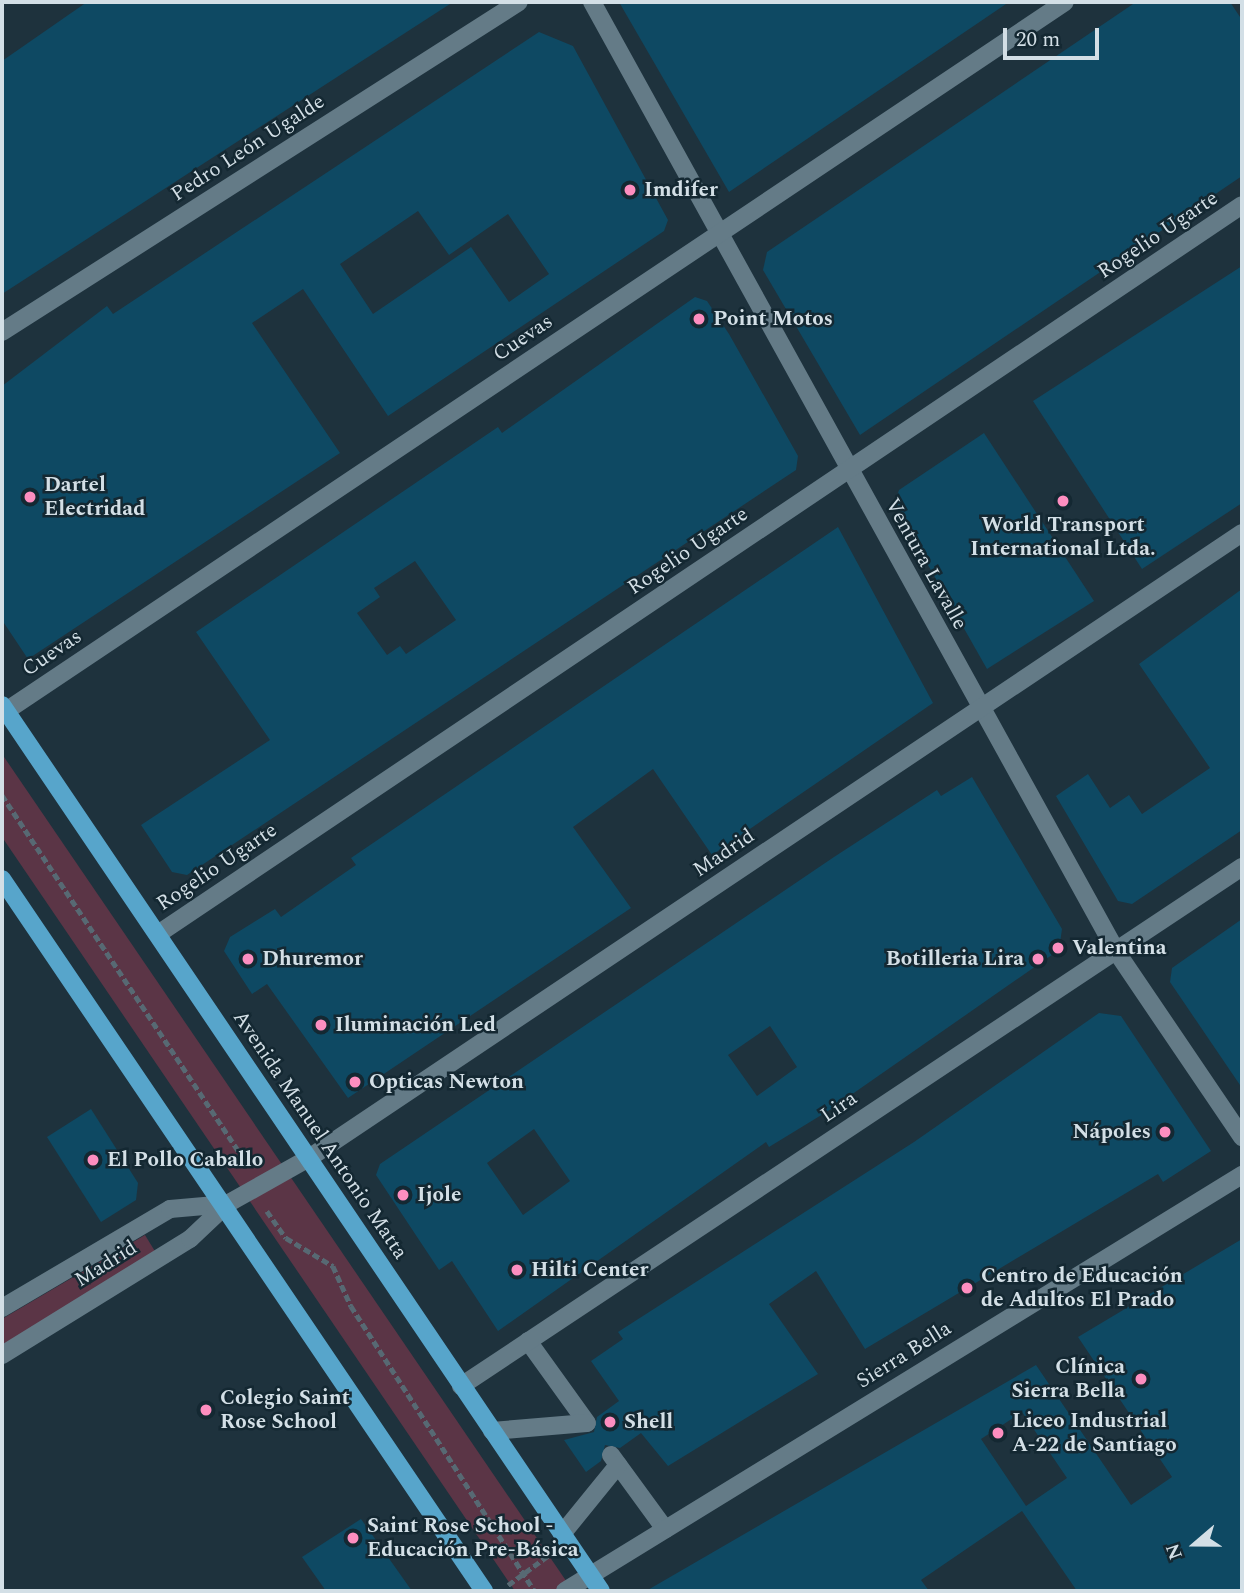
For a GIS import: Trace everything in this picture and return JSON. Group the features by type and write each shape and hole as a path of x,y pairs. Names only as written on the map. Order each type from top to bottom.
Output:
{"main road":[{"name":"Avenida Manuel Antonio Matta","path":"4,708 601,1591"},
{"path":"2,879 227,1204 484,1591"}],"street":[{"name":"Pedro León Ugalde","path":"2,332 519,2"},
{"name":"Ventura Lavalle","path":"592,2 717,236 1116,951 1242,1137"},
{"name":"Cuevas","path":"4,708 1065,2"},
{"name":"Rogelio Ugarte","path":"158,934 1242,205"},
{"name":"Madrid","path":"2,1355 190,1239 227,1204 309,1158 1242,533"},
{"name":"Lira","path":"461,1386 1242,866"},
{"name":"Sierra Bella","path":"590,1575 1242,1175"},
{"name":"Madrid","path":"2,1308 170,1209 227,1204"},
{"path":"492,1432 587,1423 528,1341"},
{"path":"565,1538 615,1460 665,1529"},
{"path":"565,1591 590,1575"}],"path":[{"path":"498,1591 565,1538"}],"shaded area":[{"path":"2,754 573,1591 515,1591 2,837"},
{"path":"145,1235 156,1253 2,1347 2,1319"}],"building":[{"path":"87,2 453,2 2,294 2,61"},
{"path":"619,2 1009,2 729,192"},
{"path":"1136,2 1230,2 1242,20 1242,176 860,435 763,270 767,252"},
{"path":"539,32 573,46 668,220 664,231 388,416 303,289 252,323 340,453 28,659 2,620 2,386 107,306 113,314","holes":["418,211 449,255 508,214 549,274 509,302 471,247 373,314 340,264"]},
{"path":"1242,266 1242,503 1142,569 1033,401"},
{"path":"695,297 707,301 729,334 798,456 796,470 187,875 172,872 141,825 270,740 196,632 498,427 502,433","holes":["415,561 456,620 406,654 400,646 387,655 357,613 380,597 374,588"]},
{"path":"984,433 1094,601 987,669 894,505 899,490"},
{"path":"838,527 933,703 712,855 653,769 573,827 631,908 348,1098 267,984 252,994 224,951 230,937 275,909 281,917 356,865 351,858"},
{"path":"1242,589 1242,830 1132,904 1118,901 1056,796 1088,774 1110,808 1129,795 1142,814 1210,768 1139,664"},
{"path":"972,777 1062,929 1059,950 828,1111 769,1147 766,1142 498,1331 452,1261 439,1270 376,1175 380,1164 834,857 937,790 941,796","holes":["770,1026 797,1067 757,1096 728,1055","534,1129 570,1181 523,1215 487,1163"]},
{"path":"1242,919 1242,1088 1170,982 1172,968"},
{"path":"1099,1013 1121,1016 1211,1151 1163,1182 1158,1174 865,1349 816,1271 769,1304 818,1374 668,1466 641,1433 620,1448 605,1445 601,1461 586,1472 564,1440 594,1432 597,1417 619,1401 591,1361 623,1339 618,1332 914,1142"},
{"name":"El Pollo Caballo","path":"91,1109 138,1183 136,1200 101,1222 47,1137"},
{"path":"1242,1239 1242,1591 1077,1591 1022,1511 921,1580 929,1591 646,1591 1036,1365 1131,1505 1172,1477 1078,1337","holes":["1022,1412 1067,1478 1026,1506 981,1439"]},
{"name":"Saint Rose School - Educación Pre-Básica","path":"361,1519 412,1591 326,1591 302,1557"}],"place":[{"name":"Imdifer","path":"630,190"},
{"name":"Point Motos","path":"699,319"},
{"name":"Dartel Electridad","path":"30,497"},
{"name":"World Transport International Ltda.","path":"1063,501"},
{"name":"Valentina","path":"1058,948"},
{"name":"Dhuremor","path":"248,959"},
{"name":"Botilleria Lira","path":"1038,959"},
{"name":"Iluminación Led","path":"321,1025"},
{"name":"Opticas Newton","path":"355,1082"},
{"name":"Nápoles","path":"1165,1132"},
{"name":"El Pollo Caballo","path":"93,1160"},
{"name":"Ijole","path":"403,1195"},
{"name":"Hilti Center","path":"517,1270"},
{"name":"Centro de Educación de Adultos El Prado","path":"967,1288"},
{"name":"Clínica Sierra Bella","path":"1141,1379"},
{"name":"Colegio Saint Rose School","path":"206,1410"},
{"name":"Shell","path":"610,1422"},
{"name":"Liceo Industrial A-22 de Santiago","path":"998,1433"},
{"name":"Saint Rose School - Educación Pre-Básica","path":"353,1538"}]}
